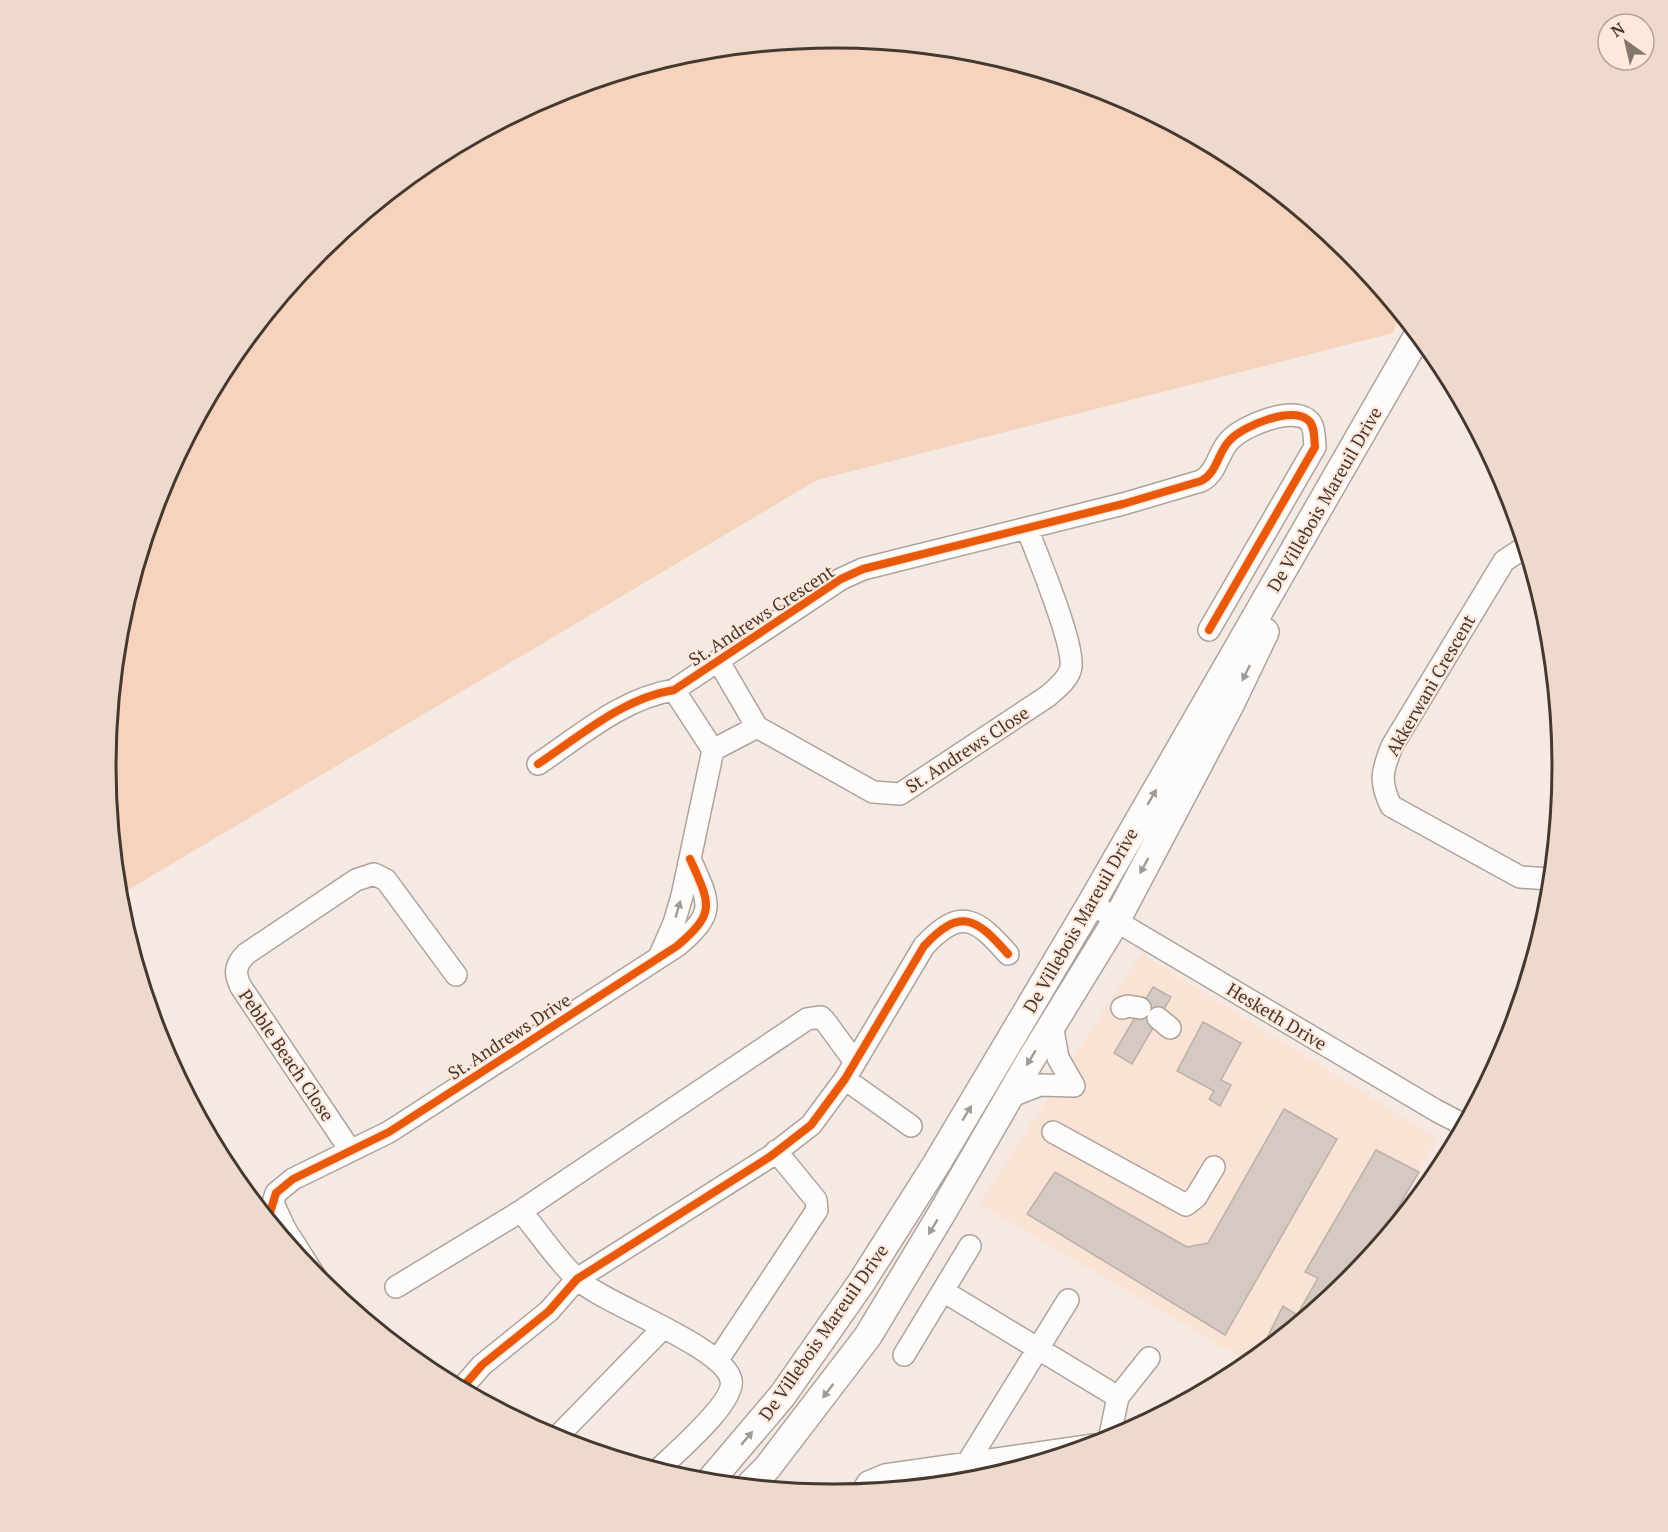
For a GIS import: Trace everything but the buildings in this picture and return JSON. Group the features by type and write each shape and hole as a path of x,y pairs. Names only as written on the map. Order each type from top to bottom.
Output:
{"main road":[{"name":"De Villebois Mareuil Drive","path":"716,1474 782,1396 861,1282 937,1163 1092,903 1414,343"},
{"name":"De Villebois Mareuil Drive","path":"755,1479 787,1443 868,1336 1052,1024 1116,921 1231,703 1317,526 1419,350"}],"street":[{"name":"St. Andrews Crescent","path":"538,764 631,703 655,693 674,690 719,662 822,590 863,569 1123,504 1210,476 1230,440 1253,424 1294,414 1307,419 1312,425 1315,447 1209,630"},
{"name":"St. Andrews Close","path":"757,727 866,789 873,792 900,794 1048,696 1067,676 1071,667 1069,654 1027,528"},
{"name":"Akkerwani Crescent","path":"1519,551 1504,561 1392,746 1383,769 1383,789 1391,806 1499,867 1520,877 1543,878"},
{"path":"674,690 713,750 757,727 719,662"},
{"name":"St. Andrews Drive","path":"270,1210 276,1193 293,1179 389,1132 659,957 674,923 713,750"},
{"name":"Pebble Beach Close","path":"350,1150 241,987 236,976 237,963 246,954 356,880 374,874 386,880 456,975"},
{"name":"Hesketh Drive","path":"1092,903 1116,921 1458,1122"},
{"path":"467,1383 482,1365 549,1311 577,1279 776,1151 817,1118 850,1071 924,946 933,936 962,920 969,921 984,928 1008,954"},
{"path":"396,1287 522,1211 807,1019 821,1017 825,1021 850,1071 911,1126"},
{"path":"1009,1097 1040,1085 1074,1086 1058,1058 1052,1024"},
{"path":"1053,1132 1186,1205 1196,1197 1214,1167"},
{"path":"717,1361 817,1210 816,1200 776,1151"},
{"path":"522,1211 577,1279 717,1361 731,1380 728,1395 722,1406 664,1464"},
{"path":"904,1355 970,1246"},
{"path":"943,1291 1118,1397"},
{"path":"968,1462 1068,1300"},
{"path":"563,1431 663,1328"},
{"path":"1112,1428 1118,1397 1149,1358"},
{"path":"868,1483 885,1476 1048,1451"}],"shaded area":[{"path":"834,48 881,50 928,54 1020,72 1065,86 1152,122 1233,169 1271,196 1342,258 1397,321 1393,333 817,480 127,890 122,860 116,766 122,672 140,580 154,535 190,448 212,407 264,329 326,258 397,196 475,144 516,122 603,86 648,72 740,54"},
{"path":"1141,953 1437,1138 1395,1214 1374,1239 1342,1274 1307,1306 1241,1358 979,1204"}],"cycle path":[{"path":"538,764 586,730 620,710 655,694 674,690 841,579 863,569 1123,504 1201,481 1211,473 1230,440 1245,429 1279,416 1300,416 1312,425 1315,447 1209,630"},
{"path":"271,1211 276,1193 293,1179 389,1132 677,946 699,924 706,907 702,887 690,859"},
{"path":"467,1383 482,1365 549,1311 577,1279 771,1156 811,1125 845,1079 924,946 937,933 948,925 968,922 987,932 1008,954"}]}
